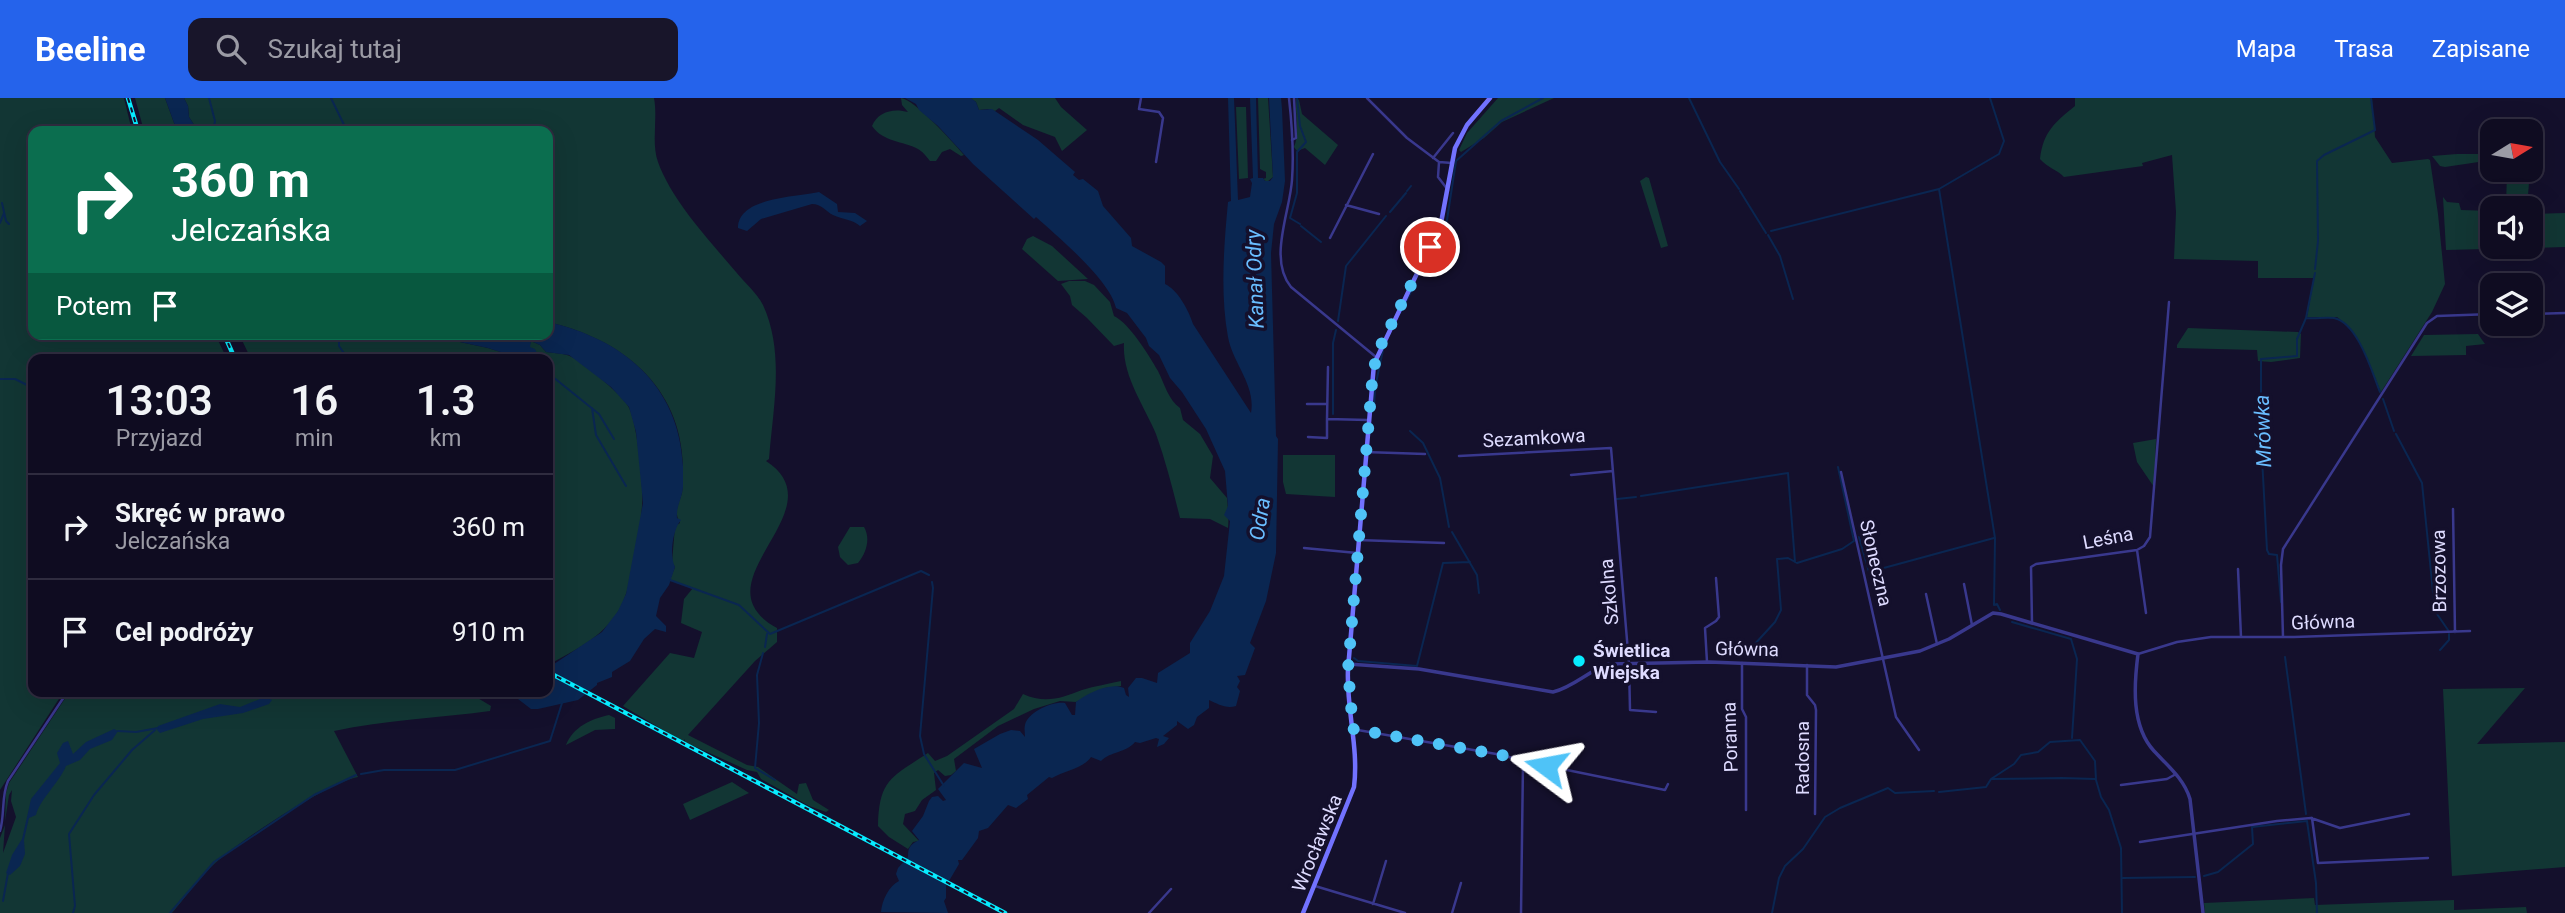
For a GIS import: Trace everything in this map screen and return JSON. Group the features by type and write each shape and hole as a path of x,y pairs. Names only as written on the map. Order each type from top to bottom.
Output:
{"main road":[{"name":"Wrocławska","path":"1303,913 1353,794 1357,766 1349,700 1348,664 1365,452 1376,357 1441,223 1452,163 1462,134 1490,98"}],"street":[{"path":"1140,98 1139,109 1162,115 1156,162"},
{"path":"1289,98 1292,181 1283,227 1285,278 1297,292 1376,357"},
{"path":"1292,140 1296,138 1294,98"},
{"path":"1367,98 1397,129 1438,162 1452,163"},
{"path":"1433,158 1453,133"},
{"path":"1330,238 1373,154"},
{"path":"1438,162 1438,177 1448,190"},
{"path":"1346,205 1379,214"},
{"name":"Leśna","path":"2032,623 2031,567 2036,564 2137,550 2151,537 2169,302"},
{"path":"2543,314 2565,313"},
{"path":"2283,637 2283,550 2427,323 2437,316 2480,314"},
{"path":"1308,437 1327,438 1328,367"},
{"path":"1307,404 1327,404"},
{"path":"1327,419 1368,420"},
{"name":"Sezamkowa","path":"1459,456 1611,448"},
{"name":"Szkolna","path":"1611,448 1629,664 1630,710 1656,712"},
{"path":"1365,452 1425,454"},
{"path":"1571,475 1613,471"},
{"name":"Słoneczna","path":"1841,472 1894,711 1920,750"},
{"name":"Brzozowa","path":"2453,509 2455,632"},
{"path":"1358,540 1444,544"},
{"path":"1304,548 1357,553"},
{"path":"2137,550 2146,613"},
{"path":"2238,569 2241,637"},
{"path":"1707,662 1705,628 1719,617 1716,578"},
{"path":"1964,584 1972,625"},
{"path":"1926,594 1937,644"},
{"name":"Główna","path":"1348,664 1419,669 1553,692 1604,666 1707,662 1836,667 1884,659 1920,651 1937,644 1993,613 2138,654 2192,639 2470,631"},
{"path":"2138,654 2138,718 2143,735 2152,749 2176,774 2188,793 2203,913"},
{"name":"Poranna","path":"1742,663 1742,709 1746,717 1746,810"},
{"name":"Radosna","path":"1807,665 1807,695 1816,710 1815,814"},
{"path":"0,831 4,792 8,781 64,697"},
{"path":"1353,729 1502,755 1665,789 1668,784"},
{"path":"1521,913 1523,761"},
{"path":"2121,785 2166,779 2176,774"},
{"path":"2140,842 2312,818 2340,828 2409,814"},
{"path":"2312,818 2318,863 2428,858"},
{"path":"1373,904 1386,861"},
{"path":"1452,913 1461,883"},
{"path":"1315,886 1405,913"},
{"path":"1149,913 1171,889"}],"green space":[{"path":"0,98 124,98 131,126 28,126 28,340 218,340 225,354 28,354 28,697 60,697 0,790"},
{"path":"135,98 165,98 175,126 143,126"},
{"path":"184,98 654,98 656,154 664,177 692,220 757,296 770,323 776,381 769,459 766,461 785,480 788,501 780,523 756,568 750,589 755,610 777,628 777,642 755,661 688,735 747,765 758,767 797,794 799,784 806,783 813,800 829,810 826,812 809,806 761,779 757,772 685,742 685,739 683,742 623,706 670,653 694,658 702,632 681,623 684,599 693,588 670,580 675,567 672,562 675,526 680,523 677,511 683,487 680,437 659,389 642,370 600,340 553,323 553,126 195,126 189,117"},
{"path":"901,98 924,113 964,155 961,156 950,149 942,152 936,161 930,161 918,149 887,138 877,131 872,126 882,114 897,110 908,112 902,105"},
{"path":"970,98 1055,98 1061,107 1087,130 1062,151 1055,137 1023,125 999,108 995,111 979,110 976,102"},
{"path":"1258,98 1268,98 1273,177 1267,182 1263,179 1266,178 1266,172 1260,169"},
{"path":"1296,98 1299,100 1302,114 1338,145 1325,165 1305,148 1297,151 1294,147 1297,130"},
{"path":"1498,98 1554,98 1502,122 1484,138 1461,152 1459,150 1467,133"},
{"path":"2075,98 2372,98 2375,137 2392,163 2430,160 2445,284 2432,312 2381,392 2364,351 2346,325 2337,317 2307,317 2314,278 2258,278 2258,261 2174,259 2176,212 2172,155 2142,163 2143,166 2064,177 2043,162 2040,159 2047,135 2075,106"},
{"path":"1236,107 1246,107 1248,178 1239,179"},
{"path":"2480,154 2480,162 2445,167 2440,166 2432,156"},
{"path":"1649,178 1668,246 1661,248 1640,181"},
{"path":"2507,182 2529,182 2528,196 2506,196"},
{"path":"2443,197 2447,202 2459,203 2461,210 2480,211 2480,249 2446,250"},
{"path":"2565,213 2565,247 2543,248 2543,214"},
{"path":"1033,236 1052,246 1088,279 1058,281 1022,249 1027,239"},
{"path":"1085,281 1094,285 1110,302 1114,316 1132,332 1149,356 1170,396 1180,408 1183,420 1200,434 1213,456 1210,478 1227,498 1228,528 1210,519 1180,518 1156,434 1126,367 1124,343 1114,346 1072,305 1070,296 1061,284"},
{"path":"2188,328 2298,332 2301,334 2300,358 2258,361 2257,350 2177,348"},
{"path":"2478,334 2485,344 2466,346 2466,355 2411,356 2424,335"},
{"path":"242,340 451,340 507,354 249,354"},
{"path":"531,341 546,352 567,355 609,385 624,400 634,425 642,485 635,560 624,601 612,620 596,636 553,662 553,354 535,354 529,347"},
{"path":"2156,439 2154,487 2137,462 2133,443"},
{"path":"1283,455 1335,455 1335,497 1286,494"},
{"path":"850,527 864,527 867,541 858,563 848,565 840,557 838,547"},
{"path":"1121,681 1121,686 1105,688 1076,702 1060,701 1034,709 998,726 954,759 956,771 951,775 945,776 938,770 934,773 936,790 922,800 915,811 905,814 903,824 919,841 913,842 908,849 878,826 881,798 897,774 928,753 935,761 947,756 1014,709 1023,694 1039,699 1053,699"},
{"path":"2525,688 2477,744 2565,742 2565,867 2452,876 2443,689"},
{"path":"66,697 476,697 491,706 490,711 334,731 358,777 325,790 239,844 206,872 172,913 0,913 0,838 5,825 3,853 16,817 11,801 12,790 5,821 9,783"},
{"path":"609,715 615,718 615,729 595,730 566,745 573,733 583,725"},
{"path":"732,782 749,793 690,820 683,804"},
{"path":"2314,898 2315,905 2454,900 2454,910 2526,907 2527,913 2205,913 2204,903"}],"water":[{"path":"165,98 184,98 189,117 195,126 175,126"},
{"path":"905,98 971,98 979,110 992,109 1038,140 1075,172 1073,175 1098,191 1103,206 1131,238 1132,246 1165,266 1165,284 1182,301 1193,324 1251,413 1250,393 1228,337 1224,303 1225,235 1228,202 1231,201 1228,98 1234,98 1238,200 1250,197 1250,179 1253,178 1250,98 1256,98 1258,178 1265,181 1270,181 1273,177 1269,98 1281,98 1282,109 1285,181 1282,202 1274,224 1271,253 1278,439 1276,553 1266,601 1250,643 1255,648 1245,675 1237,676 1240,681 1237,687 1240,691 1236,706 1225,706 1209,700 1209,708 1197,717 1194,725 1188,729 1177,721 1177,725 1163,736 1169,738 1164,744 1157,747 1159,739 1156,738 1135,742 1101,761 1091,757 1079,767 1049,777 1016,808 1008,805 988,828 979,831 978,838 962,860 958,860 959,864 946,886 944,901 948,913 881,912 887,894 899,881 896,874 898,868 908,857 913,843 919,840 912,831 923,816 929,801 938,796 943,801 946,800 938,789 964,763 982,768 974,749 1011,730 1020,731 1025,737 1027,720 1041,708 1065,703 1072,715 1075,715 1076,702 1093,692 1112,686 1124,688 1129,697 1128,688 1136,678 1157,683 1158,673 1190,653 1190,643 1210,611 1224,576 1230,521 1224,515 1228,506 1225,471 1206,429 1170,378 1159,355 1149,346 1127,313 1116,308 1112,297 1094,272 1069,247 973,164 916,104"},
{"path":"819,192 837,204 838,212 855,213 867,221 860,226 812,204 761,219 747,231 738,228 741,218 758,204"},
{"path":"553,323 600,340 642,370 658,389 671,412 679,437 683,487 677,514 677,518 681,520 673,542 672,556 675,567 669,585 660,598 656,616 666,626 666,632 655,629 644,639 630,661 612,672 612,677 597,683 578,700 538,709 531,709 512,697 553,697 553,665 602,632 618,611 626,594 643,503 636,432 629,407 611,387 569,355 546,352 531,341 530,347 538,354 507,354 451,340 553,340"},
{"path":"265,697 272,700 269,704 243,713 203,719 160,733 157,730 158,726 220,704 240,707"},
{"path":"114,729 118,731 112,740 90,749 80,760 66,766 36,815 29,818 24,840 25,854 20,866 10,875 6,873 12,855 22,839 31,799 60,763 57,753 63,743 68,741 73,754 86,742"}],"waterway":[{"path":"209,98 214,126"},
{"path":"331,98 345,126"},
{"path":"1297,98 1300,126 1306,142 1297,152 1297,193 1290,218 1300,224"},
{"path":"1428,257 1447,220 1456,161 1501,121 1543,98"},
{"path":"1689,98 1720,162 1739,189"},
{"path":"1990,98 2004,141 1999,154 1939,189 1995,538 1994,605 1997,604 2000,610"},
{"name":"Mrówka","path":"2315,269 2318,241 2317,161 2375,130 2371,98"},
{"path":"1407,191 1411,186"},
{"path":"1771,231 1939,189"},
{"path":"1740,191 1766,233"},
{"path":"1390,212 1406,193"},
{"path":"2,203 9,224"},
{"path":"0,223 4,213"},
{"path":"1338,321 1346,266 1386,216"},
{"path":"1301,226 1321,242"},
{"path":"1768,235 1780,256 1793,299"},
{"name":"Mrówka","path":"2281,602 2277,555 2269,554 2267,550 2261,439 2261,359 2297,356 2297,339 2306,318 2315,273"},
{"path":"1400,313 1414,286"},
{"path":"2306,318 2334,318 2343,322 2363,349 2380,392"},
{"path":"1333,414 1333,343 1336,330"},
{"path":"339,340 339,346 345,354"},
{"path":"1376,383 1383,350"},
{"path":"553,377 599,414 614,439"},
{"path":"0,379 15,379 28,386"},
{"path":"1374,407 1375,389"},
{"path":"2383,399 2394,431"},
{"path":"592,408 596,435 626,486"},
{"path":"1410,431 1423,443 1440,478 1449,527"},
{"path":"2396,434 2422,483 2434,602 2437,614 2448,630"},
{"path":"1753,646 1775,622 1781,610 1777,559 1788,558 1797,563 1842,549 1854,541 1838,467"},
{"path":"1641,496 1788,473 1795,562"},
{"path":"1617,499 1636,497"},
{"path":"1452,532 1477,575 1479,593"},
{"path":"1859,537 1869,572 1994,538"},
{"path":"1354,658 1358,661 1417,666 1443,563 1470,562"},
{"path":"670,580 739,605 770,634 921,571 929,575"},
{"path":"932,582 920,736 924,754 944,786"},
{"path":"2012,622 2071,639 2077,659 2072,738"},
{"path":"765,647 767,634"},
{"path":"2440,650 2449,640 2449,634"},
{"path":"763,653 757,675 759,723 755,768 775,780"},
{"name":"Mrówka","path":"2285,657 2306,814"},
{"path":"361,774 384,770 455,770 550,741 562,703"},
{"path":"118,731 136,732 158,728"},
{"path":"73,913 75,906 69,834 94,795 132,750 155,730"},
{"name":"Mrówka","path":"1939,792 1986,787 1991,779 2014,764 2021,755 2038,752 2050,742 2080,740 2095,761 2096,780 2101,797 2109,810 2121,848 2122,913"},
{"path":"170,913 214,862 314,795 356,775"},
{"path":"1992,779 2095,779"},
{"name":"Mrówka","path":"1772,913 1779,878 1785,866 1803,849 1825,817 1888,788 1895,793 1934,791"},
{"name":"Mrówka","path":"2204,876 2218,872 2253,844 2252,827 2307,821 2316,883 2317,913"},
{"path":"3,901 8,873"},
{"name":"Mrówka","path":"2123,878 2195,877"}],"railway":[{"path":"128,98 136,126"},
{"path":"227,340 233,354"},
{"path":"553,675 1005,913"}],"place":[{"name":"Świetlica Wiejska","path":"1579,661"}],"route":[{"path":"1430,247 1374,364 1348,669 1353,729 1502,755 1546,766"}],"water label":[{"name":"Kanał Odry","path":"1255,279"},
{"name":"Odra","path":"1260,519"}]}
